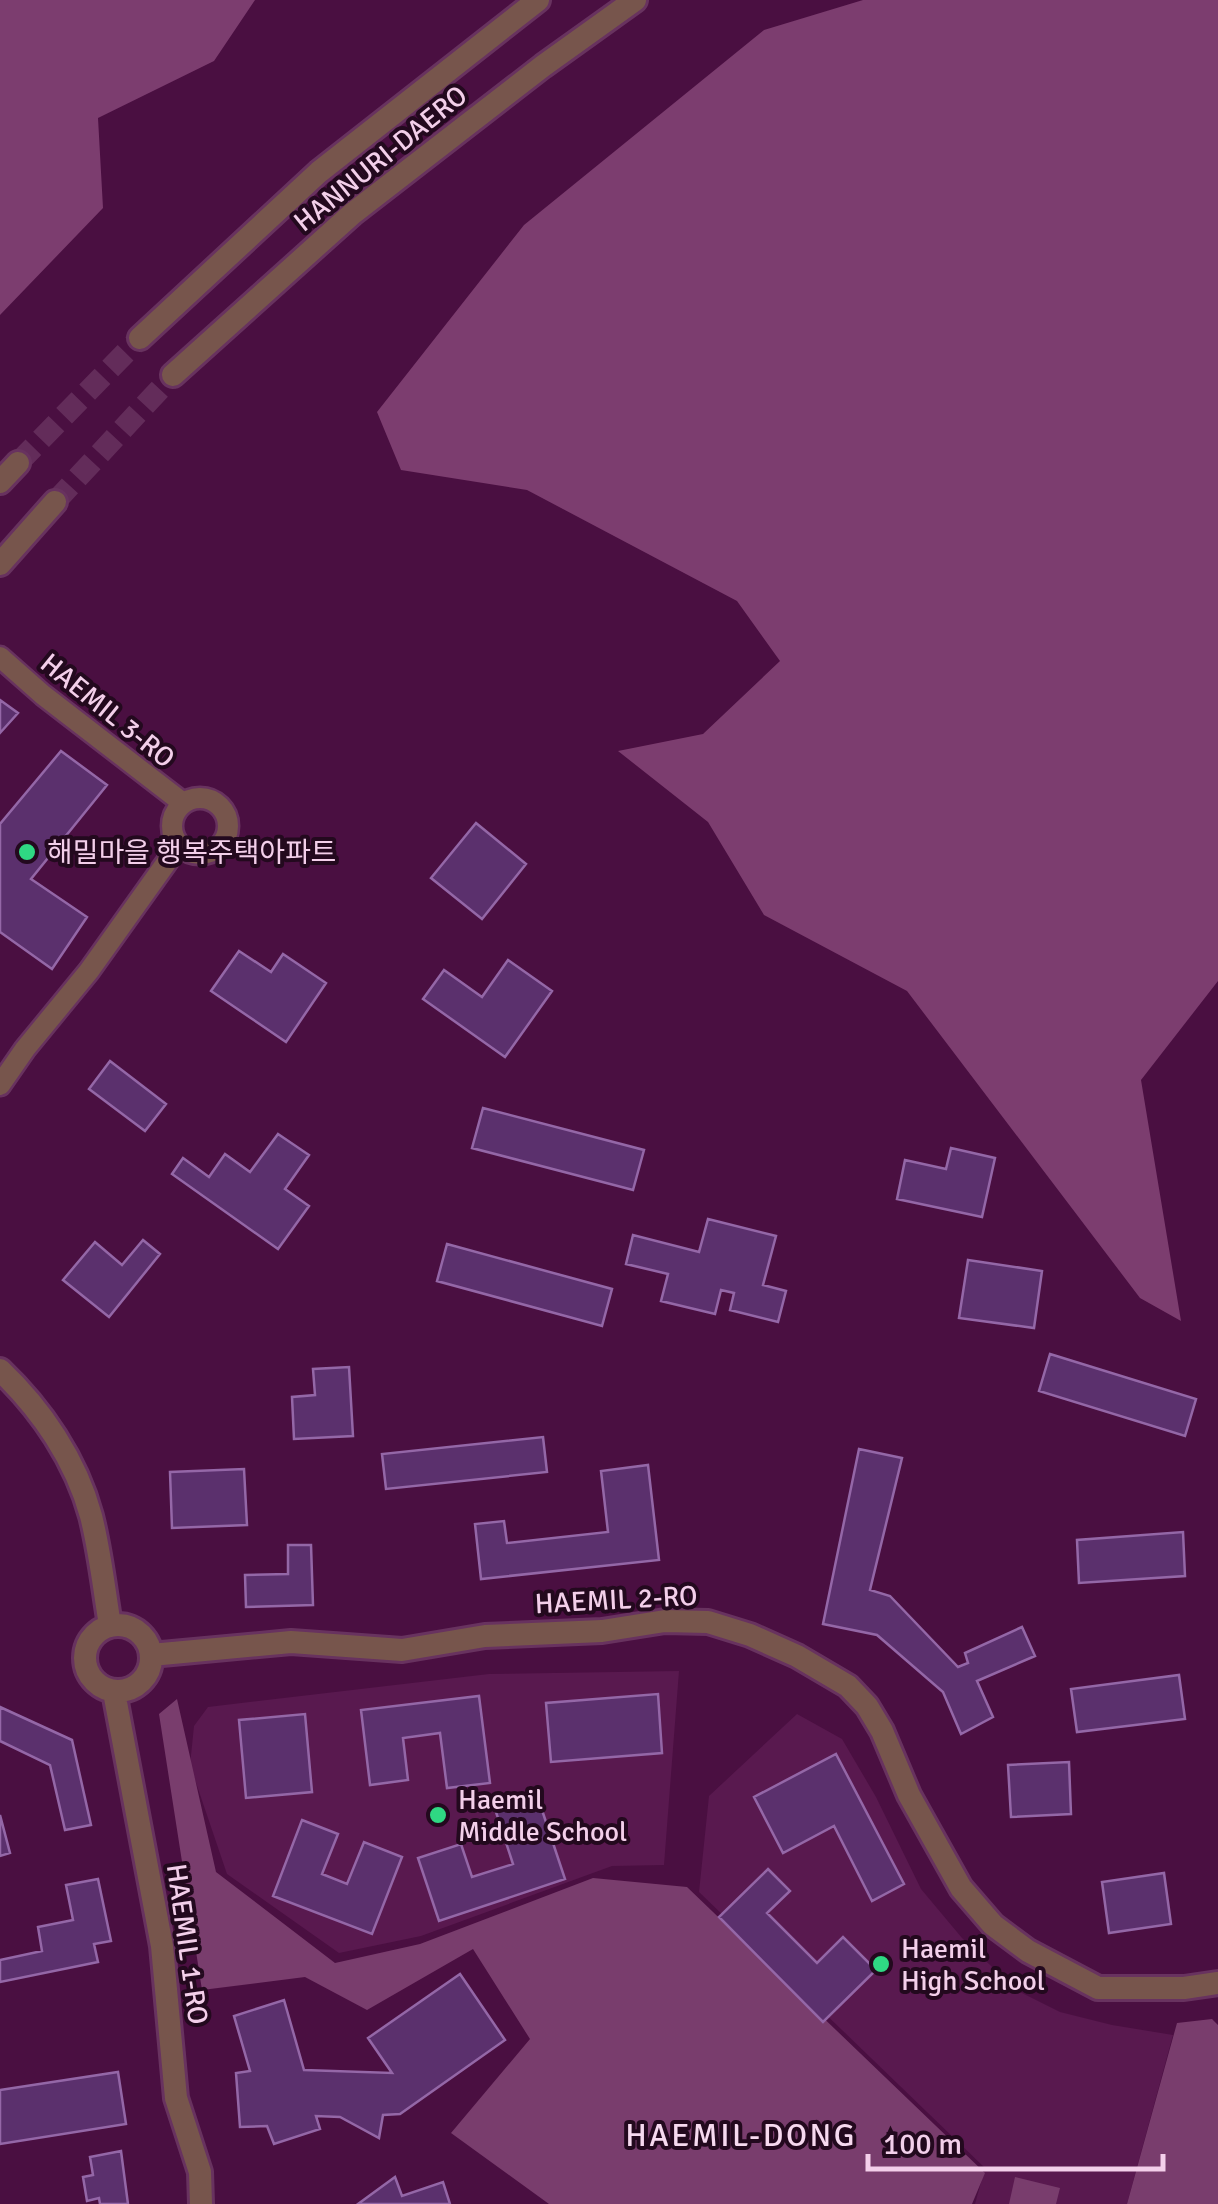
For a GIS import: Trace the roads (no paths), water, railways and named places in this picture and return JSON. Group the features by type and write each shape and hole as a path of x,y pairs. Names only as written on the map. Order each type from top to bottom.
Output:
{"street":[{"name":"HANNURI-DAERO","path":"140,338 319,172 538,0"},
{"name":"HANNURI-DAERO","path":"173,375 352,214 635,0"},
{"path":"0,482 18,463"},
{"path":"0,564 55,502"},
{"name":"HAEMIL 3-RO","path":"0,658 183,803"},
{"path":"200,798 218,804 228,819 222,845 195,855 179,846 171,828 176,810 183,803 200,798"},
{"path":"0,1085 179,846"},
{"path":"0,1370 28,1398 70,1462 90,1514 110,1625"},
{"name":"HAEMIL 2-RO","path":"151,1655 291,1642 402,1650 485,1636 602,1631 665,1621 708,1622 736,1630 798,1656 848,1686 867,1706 882,1730 910,1795 962,1888 993,1925 1028,1951 1098,1988 1184,1988 1218,1983"},
{"path":"110,1625 137,1630 145,1638 151,1655 143,1680 135,1687 114,1692 94,1682 84,1662 88,1641 110,1625"},
{"name":"HAEMIL 1-RO","path":"114,1692 162,1946 176,2098 200,2172 201,2204"}],"tunnel":[{"path":"18,463 140,338"},
{"path":"55,502 173,375"}],"place":[{"name":"해밀마을 행복주택아파트","path":"27,852"},
{"name":"Haemil Middle School","path":"438,1815"},
{"name":"Haemil High School","path":"881,1964"}],"district":[{"name":"HAEMIL-DONG","path":"741,2135"}]}
